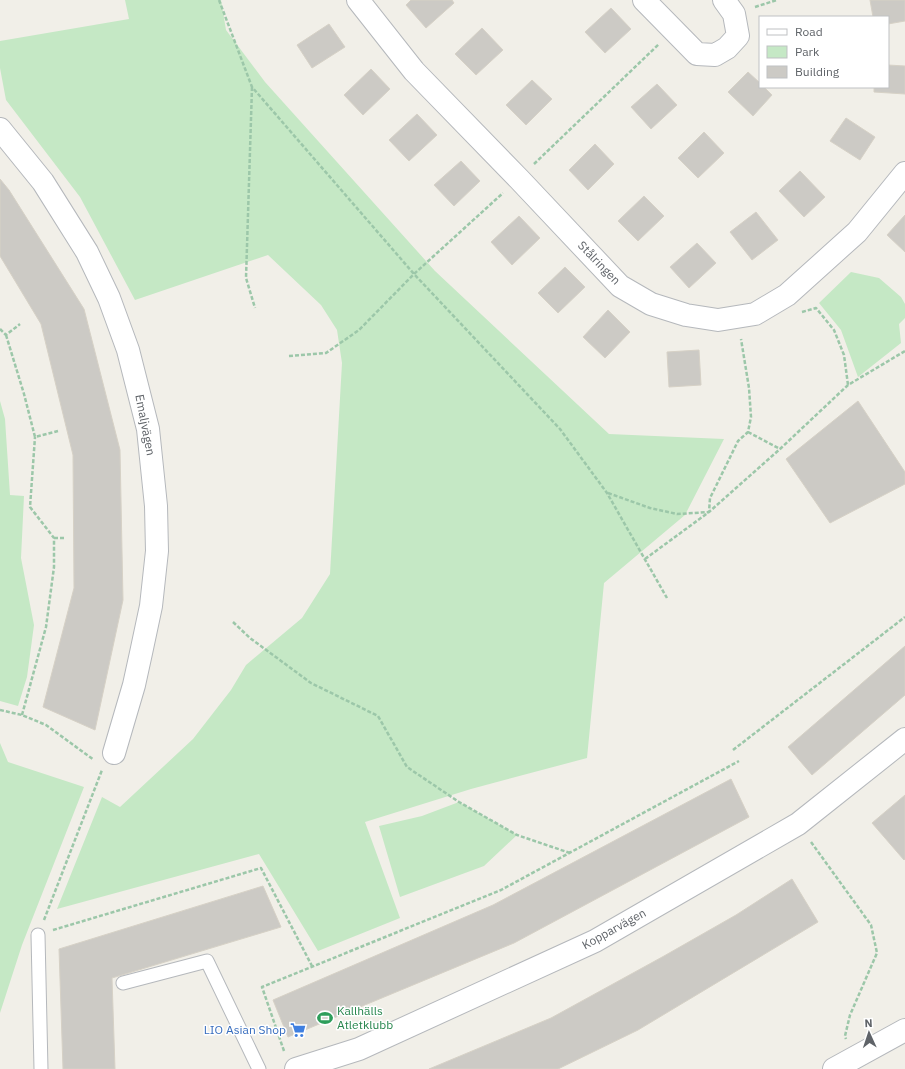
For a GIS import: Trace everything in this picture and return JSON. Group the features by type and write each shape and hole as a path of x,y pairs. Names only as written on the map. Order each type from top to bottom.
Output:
{"street":[{"name":"Stålringen","path":"358,0 414,71 620,286 651,304 686,315 718,320 755,314 787,295 857,232 905,173"},
{"path":"644,0 697,54 715,55 727,48 738,36 734,14 724,0"},
{"name":"Emaljvägen","path":"0,129 43,182 87,252 109,298 128,350 148,429 156,506 157,551 151,606 134,685 105,761"},
{"name":"Kopparvägen","path":"291,1062 359,1049 595,941 798,824 905,739"},
{"path":"834,1069 905,1030"}],"lane":[{"path":"38,935 40,1069"},
{"path":"123,983 207,961 259,1069"}],"path":[{"path":"219,0 252,87 414,274 560,429 607,493 668,598"},
{"path":"289,356 326,353 359,330 414,274 519,179 673,31"},
{"path":"252,87 246,278 255,308"},
{"path":"796,314 816,308 834,330 844,355 848,385"},
{"path":"709,512 710,498 738,441 748,432 751,417 738,316"},
{"path":"6,334 20,324"},
{"path":"0,329 6,334 35,437 30,507 54,538 54,567 46,627 22,715"},
{"path":"646,559 709,512 848,385 905,351"},
{"path":"35,437 58,431"},
{"path":"748,432 780,448"},
{"path":"607,493 650,508 676,514 709,512"},
{"path":"54,538 66,538"},
{"path":"733,750 905,617"},
{"path":"233,622 250,638 311,683 378,716 407,767 459,802 517,835 570,853"},
{"path":"0,710 22,715 46,725 105,761 38,935"},
{"path":"291,1062 262,987 501,890 739,761"},
{"path":"826,862 871,925 877,953 850,1015 846,1042"},
{"path":"38,935 261,868 312,966"}],"green space":[{"path":"125,0 221,0 226,30 265,82 435,271 609,434 724,439 685,515 604,583 587,758 471,789 365,822 400,918 318,951 259,854 57,909 102,797 120,807 193,739 231,690 246,665 302,618 330,574 342,363 337,330 321,305 268,255 135,300 80,197 6,100 0,68 0,41 129,19"},
{"path":"851,272 879,278 901,297 905,304 905,318 899,324 901,343 858,377 841,330 819,303"},
{"path":"0,401 5,419 10,495 24,496 21,558 34,625 27,677 18,706 0,701"},
{"path":"0,743 8,762 84,787 22,945 0,1013"},
{"path":"459,802 517,835 484,866 400,897 379,826 422,816"}],"building":[{"path":"411,0 452,0 454,3 426,28 406,5"},
{"path":"870,0 905,0 905,21 889,24 889,16 873,16"},
{"path":"611,8 631,29 605,53 585,32"},
{"path":"329,24 345,47 312,68 297,45"},
{"path":"482,28 503,50 476,75 455,54"},
{"path":"889,65 905,66 905,94 874,92 874,88 889,88"},
{"path":"371,69 390,89 363,115 344,95"},
{"path":"748,72 759,82 759,88 765,88 772,95 753,116 728,92"},
{"path":"532,80 552,99 526,125 506,105"},
{"path":"657,84 677,105 651,129 631,107"},
{"path":"417,114 437,135 409,161 389,140"},
{"path":"846,118 875,137 860,160 830,141"},
{"path":"704,132 724,153 698,178 678,158"},
{"path":"595,144 614,164 588,190 569,170"},
{"path":"461,161 480,181 454,206 434,185"},
{"path":"800,171 825,197 804,217 779,191"},
{"path":"0,179 9,190 84,309 120,450 123,600 95,730 43,707 74,588 73,455 41,324 0,256"},
{"path":"644,196 664,216 638,241 618,221"},
{"path":"756,212 778,240 752,260 730,232"},
{"path":"905,215 905,252 887,235"},
{"path":"519,216 540,238 512,265 491,242"},
{"path":"697,243 716,263 689,288 670,267"},
{"path":"565,267 585,287 558,313 538,293"},
{"path":"608,310 630,332 605,358 583,337"},
{"path":"699,350 701,385 669,387 667,352"},
{"path":"858,401 905,472 905,484 830,523 786,459"},
{"path":"905,646 905,695 812,775 788,747"},
{"path":"731,779 749,817 514,943 288,1037 273,1000 493,905"},
{"path":"905,795 905,859 904,860 872,823"},
{"path":"792,879 818,922 638,1030 558,1069 429,1069 551,1018 736,915"},
{"path":"263,886 281,927 112,978 115,1069 63,1069 59,949"}],"place":[{"name":"Kallhälls Atletklubb","path":"325,1018"},
{"name":"LIO Asian Shop","path":"298,1030"}]}
